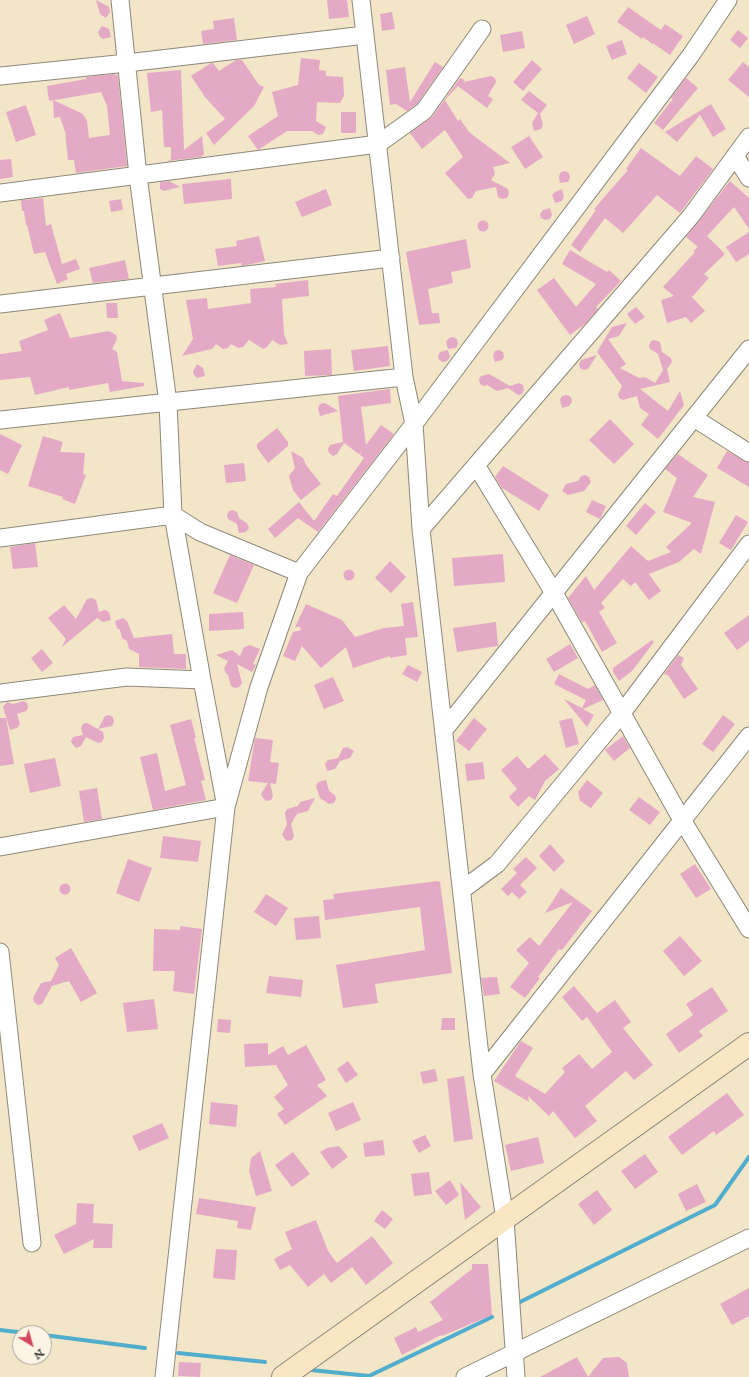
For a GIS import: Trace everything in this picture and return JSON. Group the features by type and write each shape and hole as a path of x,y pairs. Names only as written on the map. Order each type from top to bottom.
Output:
{"street":[{"path":"120,0 138,176 168,403 173,515 226,807"},
{"path":"361,0 404,377 414,424 422,529 482,1074 505,1219 516,1377"},
{"path":"164,1377 226,807 258,687 299,573 414,424 691,55 728,0"},
{"path":"0,193 378,144 424,111 482,29"},
{"path":"0,76 127,63 365,35"},
{"path":"422,529 691,216 749,137"},
{"path":"735,156 749,178"},
{"path":"0,304 153,288 391,258"},
{"path":"444,730 749,349"},
{"path":"0,420 404,377"},
{"path":"694,418 749,453"},
{"path":"476,465 554,593 682,820 749,930"},
{"path":"0,538 173,515 200,532 299,573"},
{"path":"462,890 496,864 622,713 749,544"},
{"path":"0,693 127,677 202,680"},
{"path":"482,1074 749,736"},
{"path":"0,847 226,807"},
{"path":"0,952 32,1243"},
{"path":"283,1377 749,1044"},
{"path":"465,1377 749,1238"}],"building":[{"path":"96,0 109,7 110,12 106,18 100,14"},
{"path":"327,0 347,0 349,17 329,19"},
{"path":"628,7 661,30 665,24 683,36 670,55 654,44 655,43 651,44 643,37 642,39 617,22"},
{"path":"392,12 395,29 382,31 380,14"},
{"path":"587,16 595,34 574,44 566,25"},
{"path":"234,18 237,40 203,44 201,31 214,29 213,21"},
{"path":"102,26 109,29 111,37 103,39 100,37 98,32"},
{"path":"738,30 748,38 740,48 730,40"},
{"path":"522,31 525,48 503,52 500,35"},
{"path":"622,40 627,54 612,60 606,46"},
{"path":"301,58 320,60 319,70 326,71 326,76 343,77 344,96 340,103 317,102 316,121 326,127 323,134 318,135 312,131 287,131 258,150 248,136 278,116 272,92 298,85"},
{"path":"236,60 242,60 259,85 264,87 254,106 214,145 206,133 225,119 205,97 191,76 211,63 213,63 219,71"},
{"path":"532,60 542,69 523,91 513,82"},
{"path":"435,62 443,67 417,104 407,111 396,104 390,105 386,70 405,67 410,102"},
{"path":"743,62 749,67 749,97 728,80"},
{"path":"639,63 658,77 646,93 627,78"},
{"path":"181,70 184,150 202,136 204,154 201,157 168,161 171,159 171,147 164,147 162,110 151,112 147,73"},
{"path":"114,74 118,76 127,166 76,173 74,160 68,160 65,132 60,117 54,118 53,100 49,101 47,86 86,79 86,77","holes":["101,92 107,106 110,135 89,138 87,121 83,114 53,100"]},
{"path":"491,76 495,78 496,82 488,96 493,99 487,108 458,86 445,100 458,121 460,119 469,132 510,163 493,167 495,174 491,180 508,189 509,194 507,198 502,199 498,197 496,187 476,191 472,198 468,199 445,173 463,157 445,130 422,149 410,133 432,117 460,78 465,80 463,82"},
{"path":"686,78 698,88 663,130 654,123 673,99 671,98"},
{"path":"529,91 547,105 540,114 543,125 541,129 534,131 532,123 538,113 521,100"},
{"path":"711,104 726,129 713,137 700,115 677,142 665,132"},
{"path":"26,105 36,135 16,142 6,112"},
{"path":"341,112 356,112 356,133 341,133"},
{"path":"529,136 543,157 525,169 511,147"},
{"path":"641,148 680,176 696,156 713,169 680,213 657,195 623,233 605,218 580,252 571,245 596,210 594,209 628,170 626,169"},
{"path":"11,159 13,177 0,179 0,160"},
{"path":"565,171 569,173 570,178 568,182 560,183 559,176 561,172"},
{"path":"231,179 232,199 184,204 182,184"},
{"path":"169,181 180,187 164,191 160,189 160,182"},
{"path":"730,181 749,198 749,229 734,207 707,236 725,254 704,274 709,278 692,297 705,311 691,323 686,317 667,323 661,300 674,296 663,287 695,252 693,251 698,247 686,237"},
{"path":"326,189 332,205 302,217 295,202"},
{"path":"562,189 564,197 562,201 555,203 552,195"},
{"path":"43,198 46,226 51,224 62,264 76,259 80,269 66,274 68,279 57,284 45,252 34,254 26,225 24,211 22,211 21,200"},
{"path":"121,199 123,210 111,212 109,201"},
{"path":"550,208 552,215 550,219 545,220 541,218 540,214 543,210"},
{"path":"483,220 487,222 489,226 487,230 483,232 479,230 477,226 479,222"},
{"path":"749,232 749,254 736,262 726,247"},
{"path":"259,236 265,261 242,266 241,263 218,266 215,249 237,246 236,241"},
{"path":"466,239 471,268 451,272 453,283 428,289 432,313 439,313 440,323 419,325 406,252"},
{"path":"570,250 607,272 609,270 621,281 596,307 598,309 585,324 570,335 537,290 554,278 576,307 596,284 562,264"},
{"path":"125,260 129,279 93,283 89,268"},
{"path":"308,280 309,296 282,299 284,334 288,344 280,345 272,340 267,347 263,349 249,340 243,347 238,348 231,344 228,348 223,349 216,344 212,349 182,356 193,339 186,300 207,298 208,309 251,303 250,289 276,287 275,284"},
{"path":"106,303 117,303 118,318 107,318"},
{"path":"636,307 645,317 635,324 627,314"},
{"path":"60,313 70,338 109,331 116,335 117,339 112,349 117,352 122,381 144,383 144,386 110,392 108,383 69,390 69,387 35,395 30,377 0,380 0,354 22,351 19,341 48,330 44,320"},
{"path":"627,323 619,336 608,339 626,364 620,368 639,378 645,377 655,383 663,370 658,354 650,349 649,345 651,341 654,340 660,342 662,352 671,358 672,362 667,369 670,382 640,389 668,411 680,391 684,405 658,439 641,425 649,414 640,408 637,396 623,400 619,398 618,394 622,386 597,352 612,327"},
{"path":"453,337 457,339 458,344 456,348 448,349 446,342 449,338"},
{"path":"388,346 390,366 354,371 351,350"},
{"path":"331,349 332,375 305,376 304,351"},
{"path":"448,350 450,357 447,361 443,362 439,360 438,356 440,352"},
{"path":"499,350 503,352 504,357 502,360 495,362 493,355 495,351"},
{"path":"597,355 588,369 584,370 580,368 579,364 581,360"},
{"path":"197,364 203,368 205,376 197,378 194,375 193,371"},
{"path":"489,374 510,386 519,383 523,385 524,390 522,394 518,395 508,388 497,391 487,385 484,386 480,384 479,379 481,376"},
{"path":"390,389 391,403 361,407 366,445 381,425 394,434 318,532 298,518 275,538 268,529 299,502 314,521 333,494 337,496 364,458 360,455 362,452 359,454 344,443 337,454 333,456 329,453 328,449 330,445 343,442 338,396"},
{"path":"567,395 571,397 572,402 569,406 562,408 560,400 562,396"},
{"path":"325,403 338,411 320,416 318,408 320,404"},
{"path":"610,419 634,444 614,464 589,440"},
{"path":"277,428 288,442 288,446 268,463 257,448 257,444"},
{"path":"0,434 22,445 8,474 0,470"},
{"path":"43,436 63,442 60,452 85,453 83,474 86,475 75,504 62,499 63,497 28,486"},
{"path":"291,451 303,458 306,465 321,484 301,500 293,490 289,476 295,468"},
{"path":"727,451 749,463 749,487 717,468"},
{"path":"678,454 708,475 693,497 715,502 701,554 694,549 679,562 649,574 661,591 649,600 635,582 631,586 623,579 601,603 605,608 599,612 617,643 602,652 585,621 582,622 568,598 586,576 594,590 631,546 648,561 671,552 666,547 692,523 663,512 677,478 665,469"},
{"path":"244,463 246,481 226,483 224,465"},
{"path":"503,466 549,495 539,511 502,488 495,477"},
{"path":"585,475 589,477 591,482 584,491 568,495 562,491 566,484 578,481 581,476"},
{"path":"592,500 606,506 600,519 586,512"},
{"path":"645,503 656,512 636,535 626,526"},
{"path":"233,510 237,512 239,518 247,523 249,528 246,532 239,533 237,524 228,519 227,515 229,511"},
{"path":"736,515 748,522 731,550 719,543"},
{"path":"35,543 38,567 13,569 10,547"},
{"path":"503,554 505,582 454,586 452,558"},
{"path":"230,555 254,565 237,603 213,593"},
{"path":"390,561 406,577 391,593 375,578"},
{"path":"349,569 353,571 355,575 353,579 349,581 345,579 343,575 345,571"},
{"path":"92,598 96,600 99,612 105,610 109,612 111,620 103,622 97,618 62,647 66,639 48,618 64,605 76,619 87,599"},
{"path":"413,602 418,637 405,638 407,655 390,658 390,656 353,668 346,647 321,668 302,646 295,661 283,656 293,632 301,630 300,627 295,627 306,604 342,620 355,637 384,628 404,626 401,604"},
{"path":"243,612 244,629 209,631 209,614"},
{"path":"749,615 749,641 737,650 724,633"},
{"path":"123,618 127,621 134,638 172,634 174,654 186,654 186,669 139,667 139,654 129,649 127,641 122,638 120,630 117,628 115,621"},
{"path":"496,622 498,646 457,652 453,628"},
{"path":"652,640 654,642 632,671 619,681 613,672 613,668"},
{"path":"570,644 578,658 554,672 546,659"},
{"path":"250,645 260,649 253,664 256,665 252,672 237,664 242,683 239,687 235,688 231,686 228,675 225,672 224,668 228,661 216,655 232,650 240,656 244,647"},
{"path":"42,649 53,663 42,672 31,658"},
{"path":"678,655 684,658 681,665 698,689 684,699 668,675 664,674"},
{"path":"408,665 422,672 417,682 402,674"},
{"path":"559,674 588,689 595,685 603,700 583,709 594,715 587,727 564,699 582,708 586,700 554,684"},
{"path":"333,677 344,701 324,709 314,685"},
{"path":"23,701 27,703 28,708 26,711 17,714 20,724 17,728 10,730 3,707 7,702 13,704"},
{"path":"109,715 113,717 114,722 112,726 98,729 105,716"},
{"path":"723,715 735,724 713,752 702,744"},
{"path":"0,718 6,718 14,764 0,766"},
{"path":"474,718 487,729 469,751 456,741"},
{"path":"572,718 579,744 566,748 559,721"},
{"path":"191,719 196,738 194,738 205,780 201,781 206,800 153,810 140,757 157,753 165,791 186,785 170,725"},
{"path":"87,723 103,732 104,738 102,742 98,743 86,737 81,746 76,748 71,741 73,737 83,735 81,728 83,724"},
{"path":"623,736 630,748 614,761 605,750"},
{"path":"255,738 273,740 270,762 279,763 276,784 270,783 273,796 271,800 266,801 261,794 268,783 248,781"},
{"path":"347,747 354,751 350,758 340,761 335,769 327,771 325,764 328,760 338,758 343,748"},
{"path":"545,754 559,769 545,781 535,800 529,796 518,807 509,797 517,789 501,770 517,756 528,769"},
{"path":"55,758 61,786 30,793 24,764"},
{"path":"483,762 485,779 467,781 465,764"},
{"path":"326,780 329,791 335,795 336,799 334,803 329,804 320,798 316,786 318,782"},
{"path":"587,780 603,793 591,808 580,801 578,792"},
{"path":"97,788 102,819 84,822 79,791"},
{"path":"639,797 660,812 650,825 629,810"},
{"path":"315,798 308,811 297,814 291,824 294,836 292,840 287,841 282,834 287,825 285,813 287,809 298,806 300,802"},
{"path":"163,836 201,841 198,862 160,858"},
{"path":"550,844 565,861 554,872 539,856"},
{"path":"526,857 537,868 520,885 527,892 519,899 512,892 508,896 501,889 517,873 513,869"},
{"path":"128,859 152,868 139,902 116,893"},
{"path":"695,864 711,889 696,898 680,874"},
{"path":"438,881 440,882 452,973 375,984 378,1003 343,1008 336,965 425,950 420,907 325,920 323,900 334,899 333,894"},
{"path":"65,883 69,885 71,889 69,893 65,895 61,893 59,889 61,885"},
{"path":"561,888 592,911 562,950 559,949 538,977 540,978 525,998 510,987 529,963 516,950 530,937 539,946 573,902 545,913"},
{"path":"266,894 288,908 276,926 254,912"},
{"path":"319,916 321,938 296,940 294,918"},
{"path":"180,926 202,929 194,994 173,991 175,971 153,971 154,929 180,930"},
{"path":"680,936 702,961 684,976 663,951"},
{"path":"71,948 97,993 81,1002 69,981 52,986 42,1004 38,1005 34,1002 33,998 41,983 51,981 59,965 55,958"},
{"path":"269,976 303,980 301,997 266,993"},
{"path":"497,977 500,994 484,996 481,978"},
{"path":"574,986 597,1013 615,1000 631,1022 623,1028 653,1065 634,1080 626,1071 585,1106 597,1121 575,1138 553,1111 549,1116 528,1096 529,1102 494,1081 521,1041 533,1048 515,1076 545,1094 565,1072 562,1068 579,1054 592,1069 612,1052 587,1017 582,1021 562,997"},
{"path":"712,987 728,1011 699,1031 703,1036 679,1053 666,1034 693,1015 686,1004"},
{"path":"154,999 158,1029 127,1032 123,1003"},
{"path":"442,1018 455,1018 455,1030 441,1030"},
{"path":"218,1019 231,1020 230,1033 217,1032"},
{"path":"268,1043 268,1055 283,1046 288,1055 306,1045 326,1080 317,1085 327,1096 285,1125 277,1114 284,1109 274,1097 288,1085 276,1065 245,1067 244,1044"},
{"path":"348,1061 358,1075 346,1083 337,1069"},
{"path":"435,1069 438,1081 423,1084 420,1072"},
{"path":"464,1076 473,1139 454,1142 447,1079"},
{"path":"727,1093 744,1115 716,1135 714,1131 682,1155 668,1137"},
{"path":"211,1102 238,1105 236,1127 209,1124"},
{"path":"353,1102 361,1120 336,1131 328,1113"},
{"path":"162,1123 169,1138 139,1151 132,1136"},
{"path":"425,1135 431,1146 419,1153 412,1141"},
{"path":"538,1137 544,1163 511,1171 505,1145"},
{"path":"383,1140 385,1155 365,1157 363,1143"},
{"path":"339,1146 348,1157 332,1169 320,1152 327,1148"},
{"path":"260,1151 272,1191 256,1196 249,1171 251,1158"},
{"path":"293,1152 310,1174 292,1187 275,1165"},
{"path":"645,1154 658,1172 635,1189 621,1171"},
{"path":"429,1172 432,1194 414,1196 411,1174"},
{"path":"450,1180 459,1195 446,1205 435,1191"},
{"path":"460,1182 481,1207 465,1220"},
{"path":"697,1184 706,1202 686,1211 678,1194"},
{"path":"597,1190 612,1210 594,1225 578,1204"},
{"path":"199,1198 256,1207 251,1230 237,1228 238,1221 196,1214"},
{"path":"77,1203 94,1204 93,1223 113,1224 112,1248 93,1248 94,1239 64,1254 54,1235 76,1224"},
{"path":"382,1210 393,1219 385,1229 374,1221"},
{"path":"316,1220 328,1251 337,1263 372,1236 393,1263 366,1285 352,1267 331,1283 324,1274 308,1287 290,1265 280,1270 274,1259 292,1249 285,1232"},
{"path":"216,1249 237,1250 235,1280 213,1278"},
{"path":"472,1264 488,1264 492,1315 442,1336 441,1335 402,1355 394,1338 416,1327 418,1332 443,1320 430,1302 472,1269"},
{"path":"749,1288 749,1316 732,1325 720,1304"},
{"path":"577,1357 588,1377 540,1377"},
{"path":"619,1357 627,1363 629,1377 588,1377 603,1358"},
{"path":"179,1362 201,1363 200,1377 178,1376"}],"waterway":[{"path":"518,1303 715,1205 749,1157"},
{"path":"311,1370 369,1376 492,1317"},
{"path":"0,1330 12,1331"},
{"path":"52,1336 145,1348"},
{"path":"178,1353 265,1362"}]}
